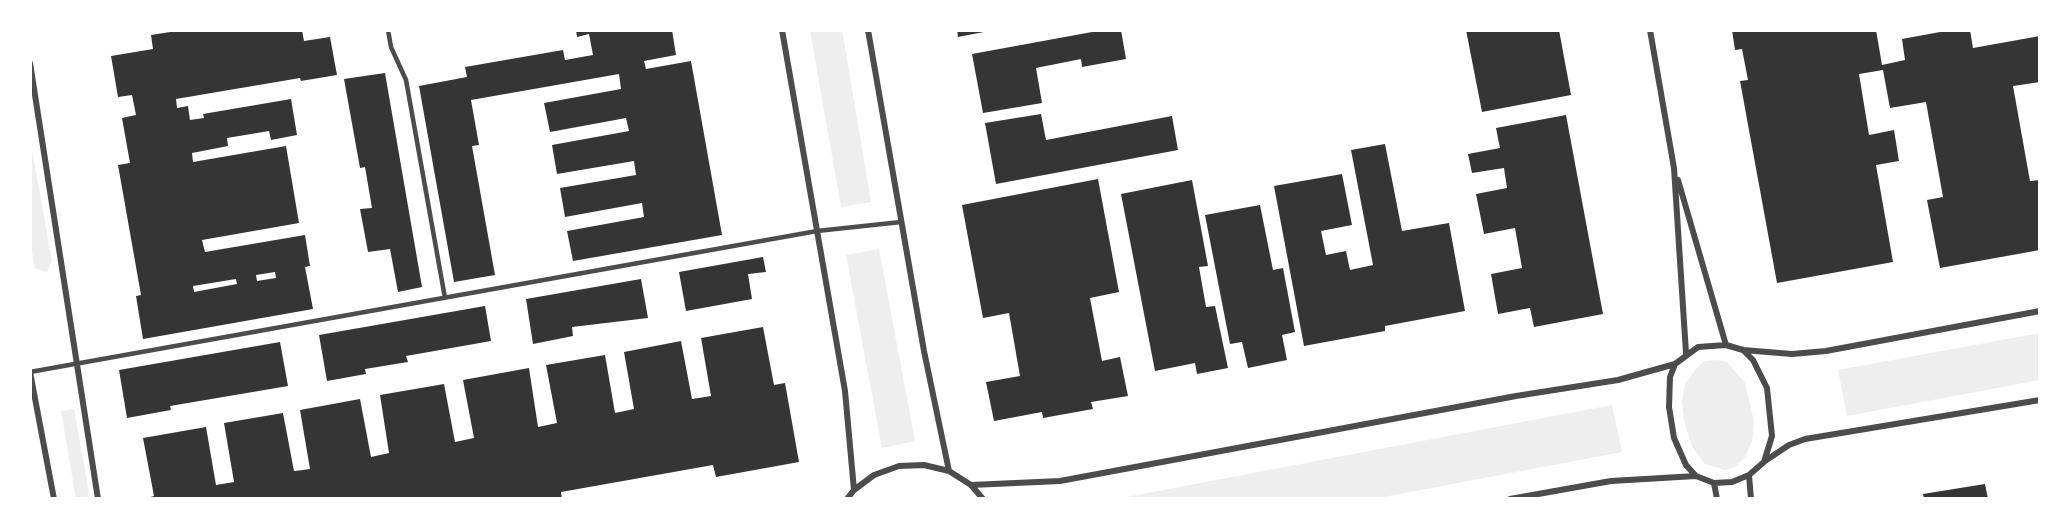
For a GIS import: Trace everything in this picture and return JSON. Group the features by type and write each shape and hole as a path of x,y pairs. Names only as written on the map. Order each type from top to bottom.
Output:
{"street":[{"path":"782,30 845,391 854,490"},
{"path":"868,30 924,351 949,471"},
{"path":"1650,30 1674,168 1686,353"},
{"path":"30,63 75,364 98,499"},
{"path":"1674,168 1726,345"},
{"path":"1696,476 1680,452 1671,422 1670,377 1675,364 1686,353 1708,345 1726,345 1743,350 1792,354 1826,351 2040,311"},
{"path":"1743,350 1760,372 1770,405 1772,436 1764,462"},
{"path":"971,485 1060,481 1504,398 1618,380 1675,364"},
{"path":"30,372 54,499"},
{"path":"1510,499 1611,481 1696,476 1714,483 1732,482 1749,475 1789,445 1805,439 2040,400"},
{"path":"847,499 854,490 874,475 899,466 924,465 949,471 971,485 983,499"},
{"path":"1749,475 1751,499"},
{"path":"1714,483 1717,499"}],"lane":[{"path":"388,30 391,47 406,80 446,297"},
{"path":"30,372 817,231 901,222"}],"shaded area":[{"path":"810,30 842,30 871,202 841,207"},
{"path":"30,139 52,261 47,272 35,268 30,242"},
{"path":"879,249 915,441 882,448 846,255"},
{"path":"2040,333 2040,380 1847,416 1838,370"},
{"path":"1704,361 1727,362 1745,383 1754,421 1752,441 1745,457 1735,467 1725,470 1705,464 1692,446 1684,421 1682,401 1685,384 1696,369"},
{"path":"1612,405 1622,452 1373,499 1116,499"},
{"path":"74,409 90,499 76,499 61,411"}],"building":[{"path":"183,30 302,30 304,41 330,37 337,75 301,81 300,78 176,99 177,108 188,106 190,120 204,118 203,114 291,99 297,135 271,140 269,131 227,138 228,146 192,153 193,162 286,146 299,223 202,240 205,252 305,235 310,266 305,267 313,309 143,339 136,296 141,295 118,165 130,163 122,118 136,115 132,95 118,97 111,56 153,49 151,35","holes":["275,272 276,278 257,281 256,275","236,279 237,284 194,292 193,286"]},
{"path":"576,30 672,30 676,55 644,61 646,69 691,61 722,235 573,261 567,231 644,217 642,203 565,217 560,188 636,175 634,161 557,174 552,145 629,131 626,118 550,132 544,103 621,89 619,74 471,100 479,145 472,146 495,275 454,282 419,86 467,77 465,67 563,50 565,60 593,55 589,34 577,37"},
{"path":"957,30 989,30 989,31 958,37"},
{"path":"1103,30 1121,30 1126,59 1082,67 1081,59 1036,68 1042,103 983,113 972,54"},
{"path":"1466,30 1559,30 1571,95 1482,112"},
{"path":"1732,30 1834,30 1834,32 1876,30 1882,65 1905,60 1902,39 1951,30 1970,30 1973,48 2040,36 2040,82 2013,86 2030,181 2040,180 2040,250 1940,268 1927,200 1943,197 1926,102 1890,108 1883,70 1859,74 1869,135 1894,130 1899,161 1876,165 1893,262 1777,283 1740,81 1748,80 1742,49 1735,50"},
{"path":"385,73 422,287 398,292 390,249 368,252 360,209 372,208 365,167 360,168 344,79"},
{"path":"1041,114 1046,140 1172,116 1178,150 996,184 985,123"},
{"path":"1566,115 1603,314 1534,327 1530,308 1498,314 1491,274 1522,268 1515,228 1484,234 1476,194 1507,188 1504,168 1472,173 1468,154 1500,148 1496,128"},
{"path":"1385,144 1402,231 1449,223 1465,311 1385,326 1385,331 1304,346 1274,186 1342,174 1352,225 1321,231 1326,255 1346,251 1350,270 1373,265 1351,150"},
{"path":"1098,179 1119,292 1090,298 1102,361 1120,357 1128,396 1091,402 1093,409 1043,418 1042,412 994,421 986,382 1020,376 1009,313 983,318 962,205"},
{"path":"1192,180 1208,266 1199,267 1206,307 1215,306 1228,368 1197,374 1195,363 1155,371 1121,194"},
{"path":"1260,205 1273,270 1283,268 1295,332 1282,335 1287,360 1248,368 1242,342 1230,344 1205,215"},
{"path":"763,257 766,272 748,274 752,299 686,311 679,272"},
{"path":"641,279 648,318 572,327 573,336 533,344 526,299"},
{"path":"485,306 491,341 406,356 408,362 365,369 366,374 327,381 319,335"},
{"path":"763,327 774,385 785,383 799,462 716,477 713,465 561,492 562,499 144,499 154,496 143,438 206,427 216,485 234,482 224,423 283,413 294,471 310,469 300,410 360,399 371,457 389,453 380,395 444,384 455,442 474,438 463,380 529,368 538,427 557,423 546,365 605,355 615,413 634,409 624,352 681,341 692,399 711,396 701,338"},
{"path":"280,342 288,386 170,406 171,410 127,418 119,370"},
{"path":"1985,484 1988,499 1924,499 1923,494"}]}
